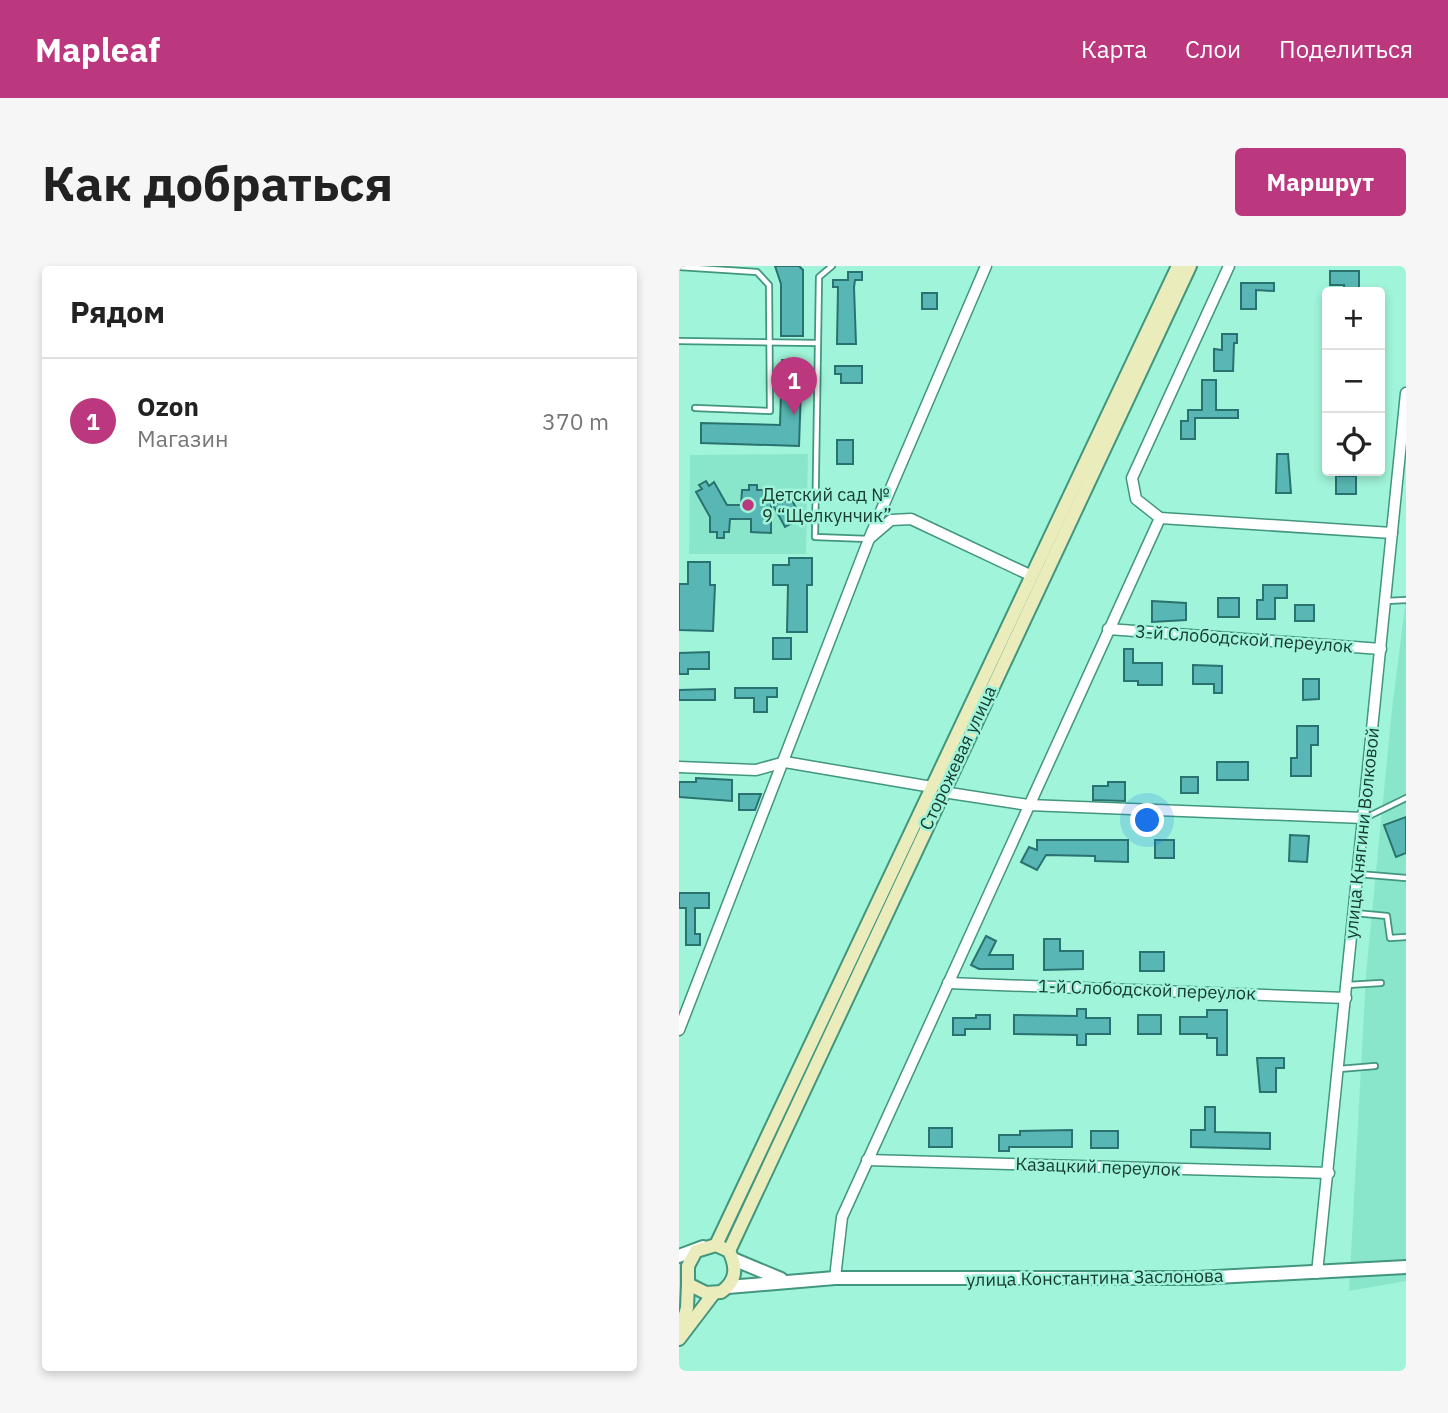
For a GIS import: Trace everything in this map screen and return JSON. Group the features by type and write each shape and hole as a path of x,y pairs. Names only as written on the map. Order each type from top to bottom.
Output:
{"main road":[{"name":"Сторожевая улица","path":"937,789 1032,576 1178,266"},
{"name":"Сторожевая улица","path":"720,1251 937,789 1190,266"},
{"path":"720,1251 734,1278 728,1287 714,1293 679,1337 687,1308 684,1283 690,1258 720,1251"},
{"path":"684,1283 714,1293"}],"street":[{"path":"679,1030 785,762 869,539 986,266"},
{"path":"1229,266 1132,478 1136,499 1160,518 1392,533"},
{"name":"улица Княгини Волковой","path":"1317,1273 1406,393"},
{"path":"835,1278 842,1217 1160,518"},
{"path":"869,539 891,520 911,519 1032,576"},
{"name":"3-й Слободской переулок","path":"1108,629 1381,649"},
{"path":"679,767 756,770 785,762 1028,805 1364,818"},
{"name":"1-й Слободской переулок","path":"948,983 1346,998"},
{"name":"Казацкий переулок","path":"867,1160 1329,1173"},
{"path":"679,1256 720,1251 784,1281"},
{"name":"улица Константина Заслонова","path":"728,1287 835,1278 1056,1280 1317,1273 1406,1267"}],"lane":[{"path":"832,266 819,277 815,537 869,539"},
{"path":"679,267 757,272 769,285 770,411 695,408"},
{"path":"679,341 818,343"},
{"path":"1385,601 1406,600"},
{"path":"1364,818 1406,798"},
{"path":"1358,874 1406,878"},
{"path":"1354,913 1387,916 1390,938 1406,937"},
{"path":"1347,985 1381,984"},
{"path":"1339,1069 1375,1066"}],"shaded area":[{"name":"Детский сад № 9 “Щелкунчик”","path":"808,454 806,554 689,554 690,455"},
{"path":"1406,599 1406,1281 1349,1291 1366,974 1392,709"}],"building":[{"path":"775,266 799,266 803,270 803,336 781,336 781,284"},
{"path":"1330,271 1359,271 1359,287 1330,285"},
{"path":"848,272 862,272 862,280 855,280 854,287 856,344 837,344 838,287 833,287 833,280 848,280"},
{"path":"1241,283 1274,283 1274,291 1256,290 1256,309 1241,309"},
{"path":"922,293 937,293 937,309 922,309"},
{"path":"1222,334 1237,334 1233,371 1214,371 1214,349 1222,350"},
{"path":"782,360 802,361 799,446 701,443 701,423 780,425"},
{"path":"835,366 862,366 862,383 841,383 841,374 835,374"},
{"path":"1202,380 1216,380 1216,410 1238,410 1238,418 1195,418 1195,439 1181,439 1181,421 1188,421 1188,410 1202,410"},
{"path":"837,440 853,440 853,464 837,464"},
{"path":"1277,454 1288,454 1291,493 1276,493"},
{"path":"1336,476 1356,476 1356,494 1336,494"},
{"path":"706,481 709,486 714,482 727,505 741,505 742,490 749,490 749,485 757,485 757,490 763,490 763,500 771,503 771,533 751,532 751,519 730,519 729,532 724,532 724,538 717,538 717,532 710,532 710,517 696,492 702,489 699,485"},
{"path":"792,500 801,518 785,527 772,503"},
{"path":"789,558 812,558 812,585 807,585 807,632 787,632 788,585 773,585 773,565 789,565"},
{"path":"688,562 710,562 710,585 715,585 713,631 679,630 679,584 688,584"},
{"path":"1263,585 1287,585 1287,598 1275,598 1275,619 1257,619 1257,600 1263,600"},
{"path":"1218,598 1239,598 1239,617 1218,617"},
{"path":"1152,601 1186,603 1186,620 1152,622"},
{"path":"1295,605 1314,605 1314,621 1295,621"},
{"path":"773,638 791,638 791,659 773,659"},
{"path":"1124,649 1133,649 1133,663 1162,663 1162,685 1138,685 1138,681 1124,681"},
{"path":"709,652 709,669 688,669 688,674 679,674 679,653"},
{"path":"1193,665 1222,666 1222,693 1214,693 1214,684 1193,684"},
{"path":"1303,679 1319,679 1319,699 1303,700"},
{"path":"735,688 777,688 777,697 767,697 767,712 754,712 754,698 735,698"},
{"path":"715,689 715,700 679,700 679,690"},
{"path":"1297,726 1318,726 1318,745 1311,745 1311,776 1291,776 1291,758 1297,758"},
{"path":"1217,762 1248,762 1248,780 1217,780"},
{"path":"1181,777 1198,777 1198,793 1181,793"},
{"path":"696,778 732,780 732,801 679,797 679,782 696,782"},
{"path":"1108,782 1125,782 1125,801 1093,800 1093,786 1108,786"},
{"path":"739,794 761,794 755,810 739,810"},
{"path":"1406,817 1406,853 1396,857 1384,825"},
{"path":"1290,835 1309,836 1307,862 1289,861"},
{"path":"1037,840 1128,840 1128,862 1095,861 1095,856 1046,855 1037,870 1021,862 1029,847 1037,850"},
{"path":"1155,840 1174,840 1174,858 1155,858"},
{"path":"679,893 709,893 709,908 695,908 695,934 700,934 700,945 686,945 686,908 679,908"},
{"path":"986,936 996,941 989,955 1013,955 1013,969 979,969 971,965"},
{"path":"1044,939 1060,939 1060,951 1083,951 1083,969 1044,970"},
{"path":"1140,952 1164,952 1164,971 1140,971"},
{"path":"1077,1009 1086,1009 1086,1018 1110,1018 1110,1034 1086,1034 1086,1045 1077,1045 1077,1035 1014,1034 1014,1015 1077,1016"},
{"path":"1207,1010 1227,1010 1227,1055 1217,1055 1217,1038 1207,1038 1207,1034 1180,1034 1180,1017 1207,1017"},
{"path":"976,1015 990,1015 990,1029 965,1029 965,1035 953,1035 953,1018 976,1018"},
{"path":"1138,1015 1161,1015 1161,1034 1138,1034"},
{"path":"1257,1058 1284,1058 1284,1068 1276,1068 1276,1092 1260,1092"},
{"path":"1205,1107 1215,1107 1215,1132 1270,1133 1270,1149 1191,1147 1191,1130 1205,1130"},
{"path":"929,1128 952,1128 952,1147 929,1147"},
{"path":"1072,1130 1072,1147 1009,1147 1009,1151 999,1151 999,1135 1020,1135 1020,1131"},
{"path":"1091,1131 1118,1131 1118,1148 1091,1148"}],"place":[{"name":"Ozon","path":"794,415"},
{"name":"Детский сад № 9 “Щелкунчик”","path":"748,505"}]}
